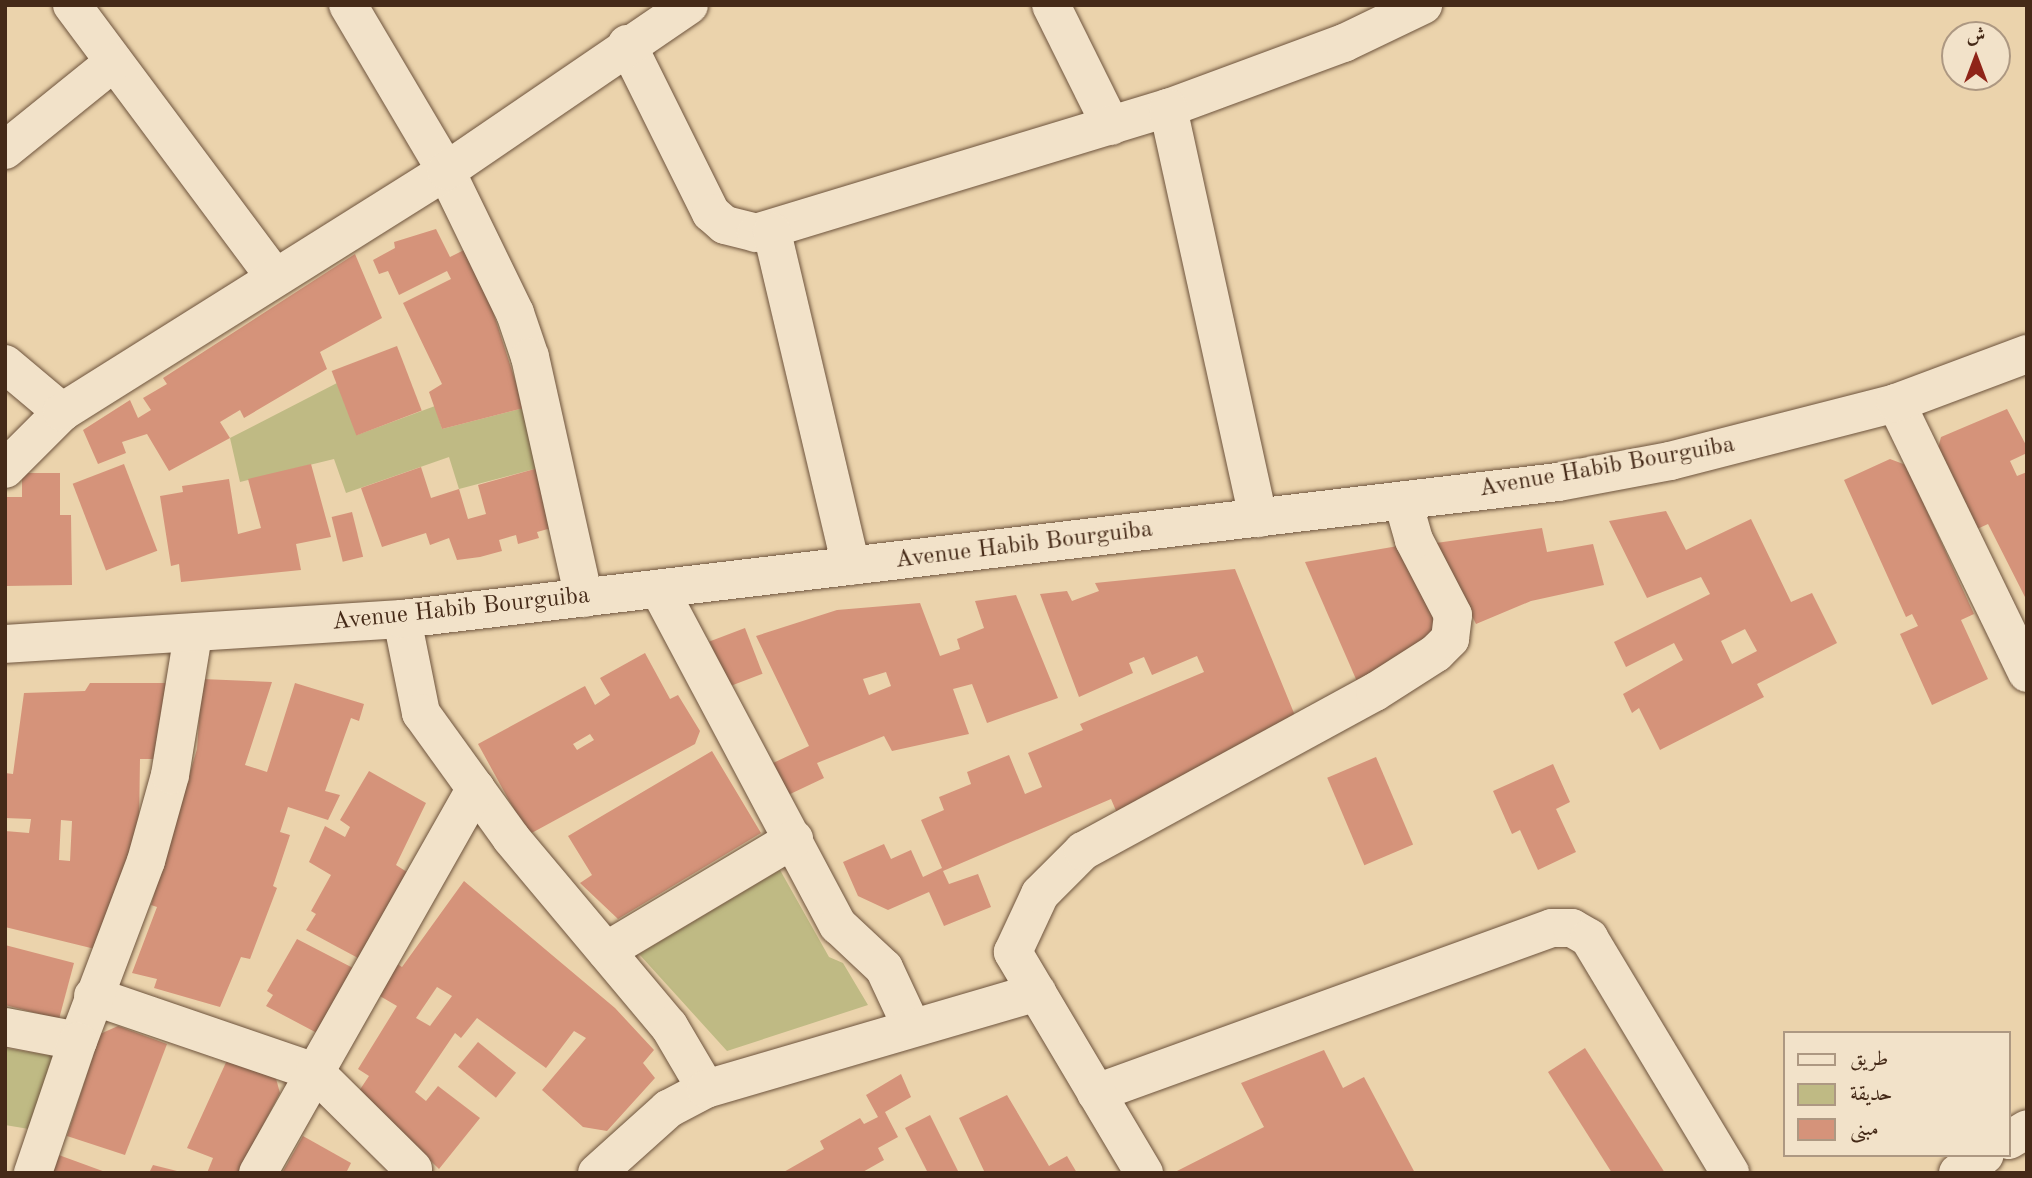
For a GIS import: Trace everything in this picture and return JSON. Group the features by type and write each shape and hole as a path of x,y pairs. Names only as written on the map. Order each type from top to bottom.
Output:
{"street":[{"path":"72,5 275,277"},
{"path":"348,5 446,171 498,274 530,357 584,598"},
{"path":"5,469 62,412 446,171 628,44 689,5"},
{"path":"1051,5 1111,125"},
{"path":"628,44 711,213 725,225 742,231 772,232 1168,108 1344,43 1423,5"},
{"path":"5,150 114,62"},
{"path":"1168,108 1258,518"},
{"path":"772,232 850,566"},
{"name":"Avenue Habib Bourguiba","path":"5,644 402,619 1558,482 1670,461 1896,403 2027,354"},
{"path":"5,364 62,412"},
{"path":"1896,403 2027,673"},
{"path":"1144,1173 1013,952 1040,894 1083,850 1375,692 1436,653 1450,639 1453,615 1414,540 1403,502"},
{"path":"659,589 838,925 884,968 912,1028"},
{"path":"402,619 421,713 476,788 669,1027 706,1089"},
{"path":"33,1173 93,996 146,861 170,775 193,634"},
{"path":"258,1173 476,788"},
{"path":"606,951 794,839"},
{"path":"1096,1093 1552,928 1572,928 1589,938 1730,1173"},
{"path":"597,1173 668,1109 706,1089 1037,992"},
{"path":"93,996 315,1072 413,1169"},
{"path":"5,1027 78,1041"},
{"path":"2011,1139 2027,1129"},
{"path":"1958,1173 1982,1157"}],"green space":[{"path":"337,383 357,435 435,406 442,429 524,408 538,468 459,489 449,457 346,493 334,459 240,482 230,438"},
{"path":"780,870 829,957 843,963 868,1005 727,1051 639,954"},
{"path":"5,1048 53,1056 29,1129 5,1125"}],"building":[{"path":"436,229 450,257 466,249 485,287 524,408 442,429 429,392 442,384 403,303 451,279 447,271 399,295 388,271 379,274 373,260 395,248 394,242"},
{"path":"355,254 382,318 320,352 327,369 244,418 240,410 220,422 230,438 169,471 147,434 122,442 126,453 98,464 83,430 130,400 138,418 151,410 143,398 167,384 163,378"},
{"path":"397,346 422,410 356,436 332,371"},
{"path":"2007,409 2027,447 2027,453 2010,461 2017,476 2027,472 2027,601 1988,524 1975,530 1937,452 1941,437"},
{"path":"1890,459 1906,465 1974,614 1961,620 1988,679 1932,705 1900,634 1918,626 1912,614 1906,617 1844,480"},
{"path":"124,464 157,551 106,571 73,484"},
{"path":"311,464 331,537 296,544 301,570 181,582 179,564 171,566 160,496 183,492 182,486 229,479 238,534 261,528 248,479"},
{"path":"421,467 431,498 459,489 468,519 486,514 478,485 538,468 555,527 537,532 539,538 518,544 516,535 499,540 502,551 457,560 449,538 430,545 426,533 382,547 361,488"},
{"path":"22,473 60,473 60,515 71,515 72,585 5,586 5,497 22,497"},
{"path":"1666,511 1686,550 1751,519 1791,602 1812,593 1837,643 1757,684 1764,697 1660,750 1639,708 1632,713 1623,694 1683,660 1674,643 1626,667 1614,642 1710,594 1701,577 1647,598 1609,521","holes":["1745,629 1757,651 1732,664 1721,641"]},
{"path":"352,512 363,557 343,562 332,517"},
{"path":"1542,528 1547,552 1593,544 1604,585 1531,601 1476,624 1436,543"},
{"path":"1398,546 1436,609 1435,631 1359,686 1305,562"},
{"path":"1235,569 1296,718 1117,813 1111,799 943,871 949,884 978,874 991,907 944,926 929,892 888,910 858,896 843,862 884,844 891,859 911,850 923,877 942,868 921,820 944,810 939,797 971,784 967,772 1009,755 1025,794 1042,787 1028,753 1083,730 1080,724 1204,672 1197,656 1152,675 1144,657 1129,663 1133,673 1079,697 1040,594 1067,591 1072,601 1099,591 1095,583"},
{"path":"1016,595 1058,698 987,723 972,684 953,689 969,734 892,751 884,736 817,763 824,778 786,796 771,764 809,746 756,636 837,610 920,603 940,656 960,649 957,639 984,628 975,601","holes":["886,672 891,686 869,695 863,679"]},
{"path":"745,628 763,674 727,687 710,642"},
{"path":"645,653 670,699 678,695 700,731 695,744 528,835 478,744 585,686 595,705 610,695 600,678","holes":["590,734 594,740 577,750 573,744"]},
{"path":"202,679 272,682 245,765 267,772 295,683 364,704 359,721 351,718 325,791 340,795 328,820 288,807 280,832 290,835 273,886 277,888 250,959 241,957 220,1007 154,988 157,979 132,973 157,907 151,905 197,749"},
{"path":"90,683 168,683 157,759 140,759 139,826 95,949 5,927 5,831 29,833 31,819 5,818 5,773 13,774 24,693 85,691","holes":["61,820 72,821 70,861 59,860"]},
{"path":"712,751 761,833 618,919 580,883 592,875 568,836"},
{"path":"1376,757 1413,844 1364,865 1327,778"},
{"path":"1553,764 1570,802 1556,809 1576,852 1538,870 1520,830 1512,834 1493,791"},
{"path":"369,771 426,803 396,865 407,872 358,958 306,930 316,914 311,911 331,875 309,862 325,826 345,837 350,827 340,820"},
{"path":"464,881 615,1008 654,1050 643,1063 655,1078 607,1131 583,1127 542,1090 586,1038 574,1031 546,1068 477,1018 461,1038 455,1033 415,1092 426,1101 438,1086 480,1118 439,1169 359,1091 369,1076 358,1069 397,1006 373,992 393,961 402,967","holes":["437,987 452,996 430,1026 416,1018"]},
{"path":"297,939 353,968 317,1033 266,1006 273,995 267,991"},
{"path":"5,945 74,963 59,1019 5,1005"},
{"path":"118,1026 167,1044 125,1155 67,1136 100,1034"},
{"path":"478,1042 516,1073 496,1098 458,1067"},
{"path":"1585,1048 1665,1173 1612,1173 1548,1072"},
{"path":"1324,1050 1343,1088 1364,1077 1415,1173 1173,1173 1264,1127 1241,1083"},
{"path":"228,1058 275,1075 280,1093 238,1173 207,1173 213,1158 187,1148"},
{"path":"901,1074 911,1097 885,1112 898,1137 878,1148 884,1160 861,1173 782,1173 824,1149 820,1141 860,1118 864,1124 878,1117 866,1095"},
{"path":"1007,1095 1049,1166 1067,1156 1077,1173 985,1173 959,1118"},
{"path":"930,1115 959,1173 928,1173 905,1128"},
{"path":"303,1136 351,1163 346,1173 282,1173"},
{"path":"56,1154 108,1173 49,1173"},
{"path":"153,1165 181,1172 149,1173"}]}
